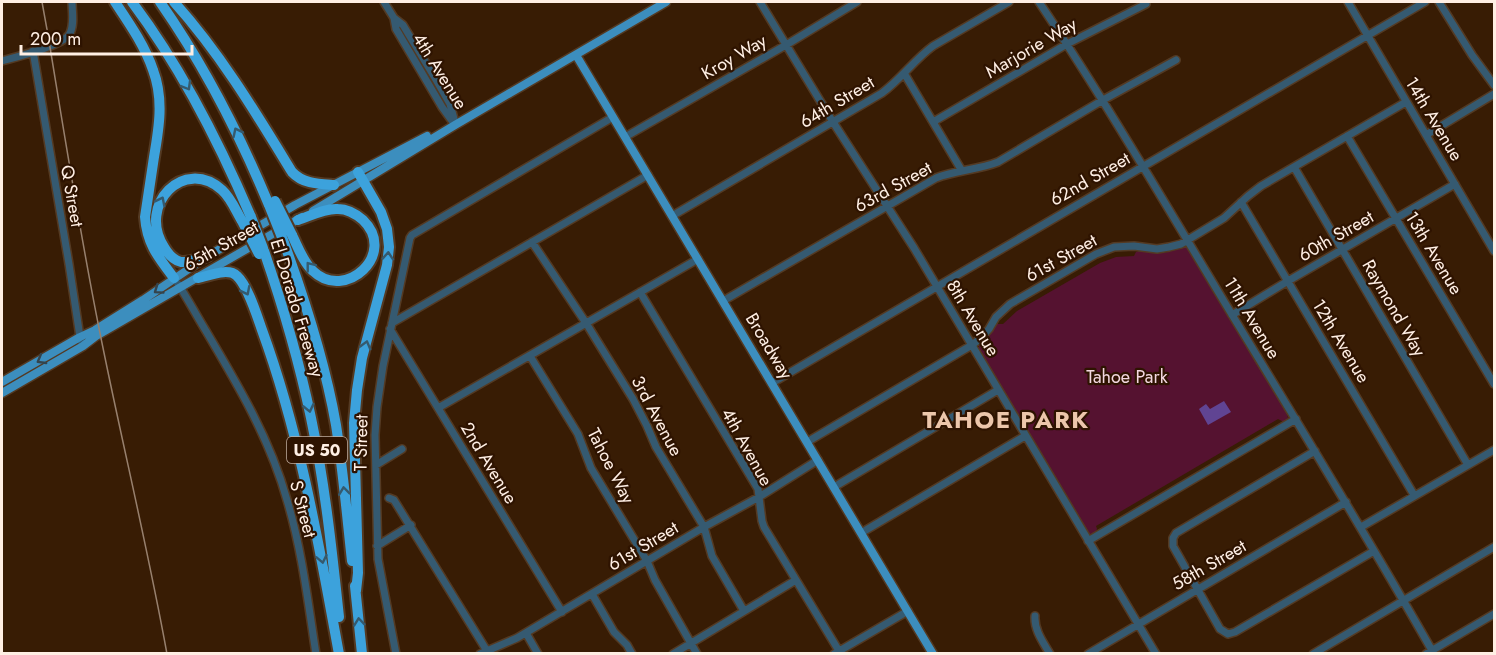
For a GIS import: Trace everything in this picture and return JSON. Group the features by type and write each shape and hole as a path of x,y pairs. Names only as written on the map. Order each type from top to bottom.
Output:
{"highway":[{"path":"116,2 143,49 159,90 160,112 145,217 146,230 156,255 177,283"},
{"name":"El Dorado Freeway","path":"132,2 165,48 201,110 233,175 247,219 280,299 312,418 323,479 341,654"},
{"name":"El Dorado Freeway","path":"160,2 212,85 288,237 321,358 336,424 362,654"},
{"path":"174,2 222,63 297,178 308,182 334,184"},
{"path":"356,591 358,573 354,423 357,390 362,358 387,265 389,247 387,229 381,212 361,176"},
{"path":"208,256 184,262 178,261 168,254 158,238 156,214 161,199 170,188 186,180 210,182 218,186 247,219"},
{"path":"288,237 313,271 322,277 341,281 356,276 367,267 374,252 370,231 362,220 349,211 333,209 298,220"},
{"path":"198,278 225,272 234,274 239,278 254,307 271,354 291,426 324,567 341,654"}],"main road":[{"name":"65th Street","path":"2,393 143,300 177,283 198,278 298,220 361,176 455,125 666,2"},
{"name":"Broadway","path":"576,55 933,654"},
{"name":"65th Street","path":"177,283 208,256 295,205 334,184 361,176"},
{"name":"65th Street","path":"2,382 82,341"}],"street":[{"path":"2,61 61,42 69,34 73,20 72,2"},
{"name":"4th Avenue","path":"384,2 394,18 403,25 450,104 455,125"},
{"name":"8th Avenue","path":"760,2 972,345 1156,654"},
{"name":"Kroy Way","path":"625,137 857,2"},
{"name":"64th Street","path":"672,216 882,93 933,46 1009,2"},
{"name":"11th Avenue","path":"1039,2 1143,165 1361,527 1404,600 1431,652"},
{"name":"14th Avenue","path":"1348,2 1494,251"},
{"name":"62nd Street","path":"772,383 1425,2"},
{"path":"1439,2 1494,85"},
{"name":"Marjorie Way","path":"933,122 1067,44 1146,4"},
{"name":"Q Street","path":"33,51 82,341"},
{"name":"63rd Street","path":"723,302 936,178 998,162 1176,60"},
{"path":"904,73 962,171"},
{"path":"1426,135 1494,94"},
{"name":"61st Street","path":"807,442 972,345 981,338 996,317 1010,304 1101,251 1125,246 1170,247 1188,240 1224,218 1261,186 1406,102"},
{"name":"T Street","path":"396,654 377,546 377,407 381,376 410,238 613,117"},
{"name":"13th Avenue","path":"1347,136 1494,384"},
{"name":"Raymond Way","path":"1294,167 1468,465"},
{"path":"391,326 648,175"},
{"name":"60th Street","path":"1232,315 1455,184"},
{"name":"12th Avenue","path":"1241,202 1414,495"},
{"name":"3rd Avenue","path":"532,242 633,399 656,447 704,527 712,556 744,611"},
{"path":"438,408 698,259"},
{"name":"S Street","path":"177,283 249,405 287,498 295,529 316,654"},
{"name":"4th Avenue","path":"640,292 758,489 764,527 836,652"},
{"name":"2nd Avenue","path":"391,326 562,612"},
{"name":"Tahoe Way","path":"530,356 578,434 591,468 647,561 655,580 697,654"},
{"path":"834,487 998,390"},
{"path":"1088,541 1296,419"},
{"path":"861,533 1025,436"},
{"path":"376,465 402,449"},
{"path":"1361,527 1494,450"},
{"path":"1315,451 1174,535 1173,546 1196,589 1220,629 1228,634 1374,551"},
{"name":"61st Street","path":"484,652 526,633 818,460"},
{"path":"389,498 394,500 411,525 484,652"},
{"name":"58th Street","path":"1088,654 1346,502"},
{"path":"377,546 411,525"},
{"path":"1313,654 1494,547"},
{"path":"673,654 796,580"},
{"path":"592,594 614,632 627,645 632,654"},
{"path":"836,652 908,611"},
{"path":"1431,652 1494,614"},
{"path":"1035,616 1037,631 1050,654"},
{"path":"526,633 538,654"}],"green space":[{"name":"Tahoe Park","path":"1184,247 1190,251 1288,418 1284,422 1278,419 1096,526 1095,533 1090,534 979,350 979,346 997,324 1003,324 1017,311 1100,263 1116,257 1134,256 1139,251 1164,253"}],"shaded area":[{"path":"1224,401 1231,412 1208,425 1199,409 1206,404 1210,409"}],"tram line":[{"path":"42,2 94,305 167,654"}],"district":[{"name":"TAHOE PARK","path":"1006,420"}]}
